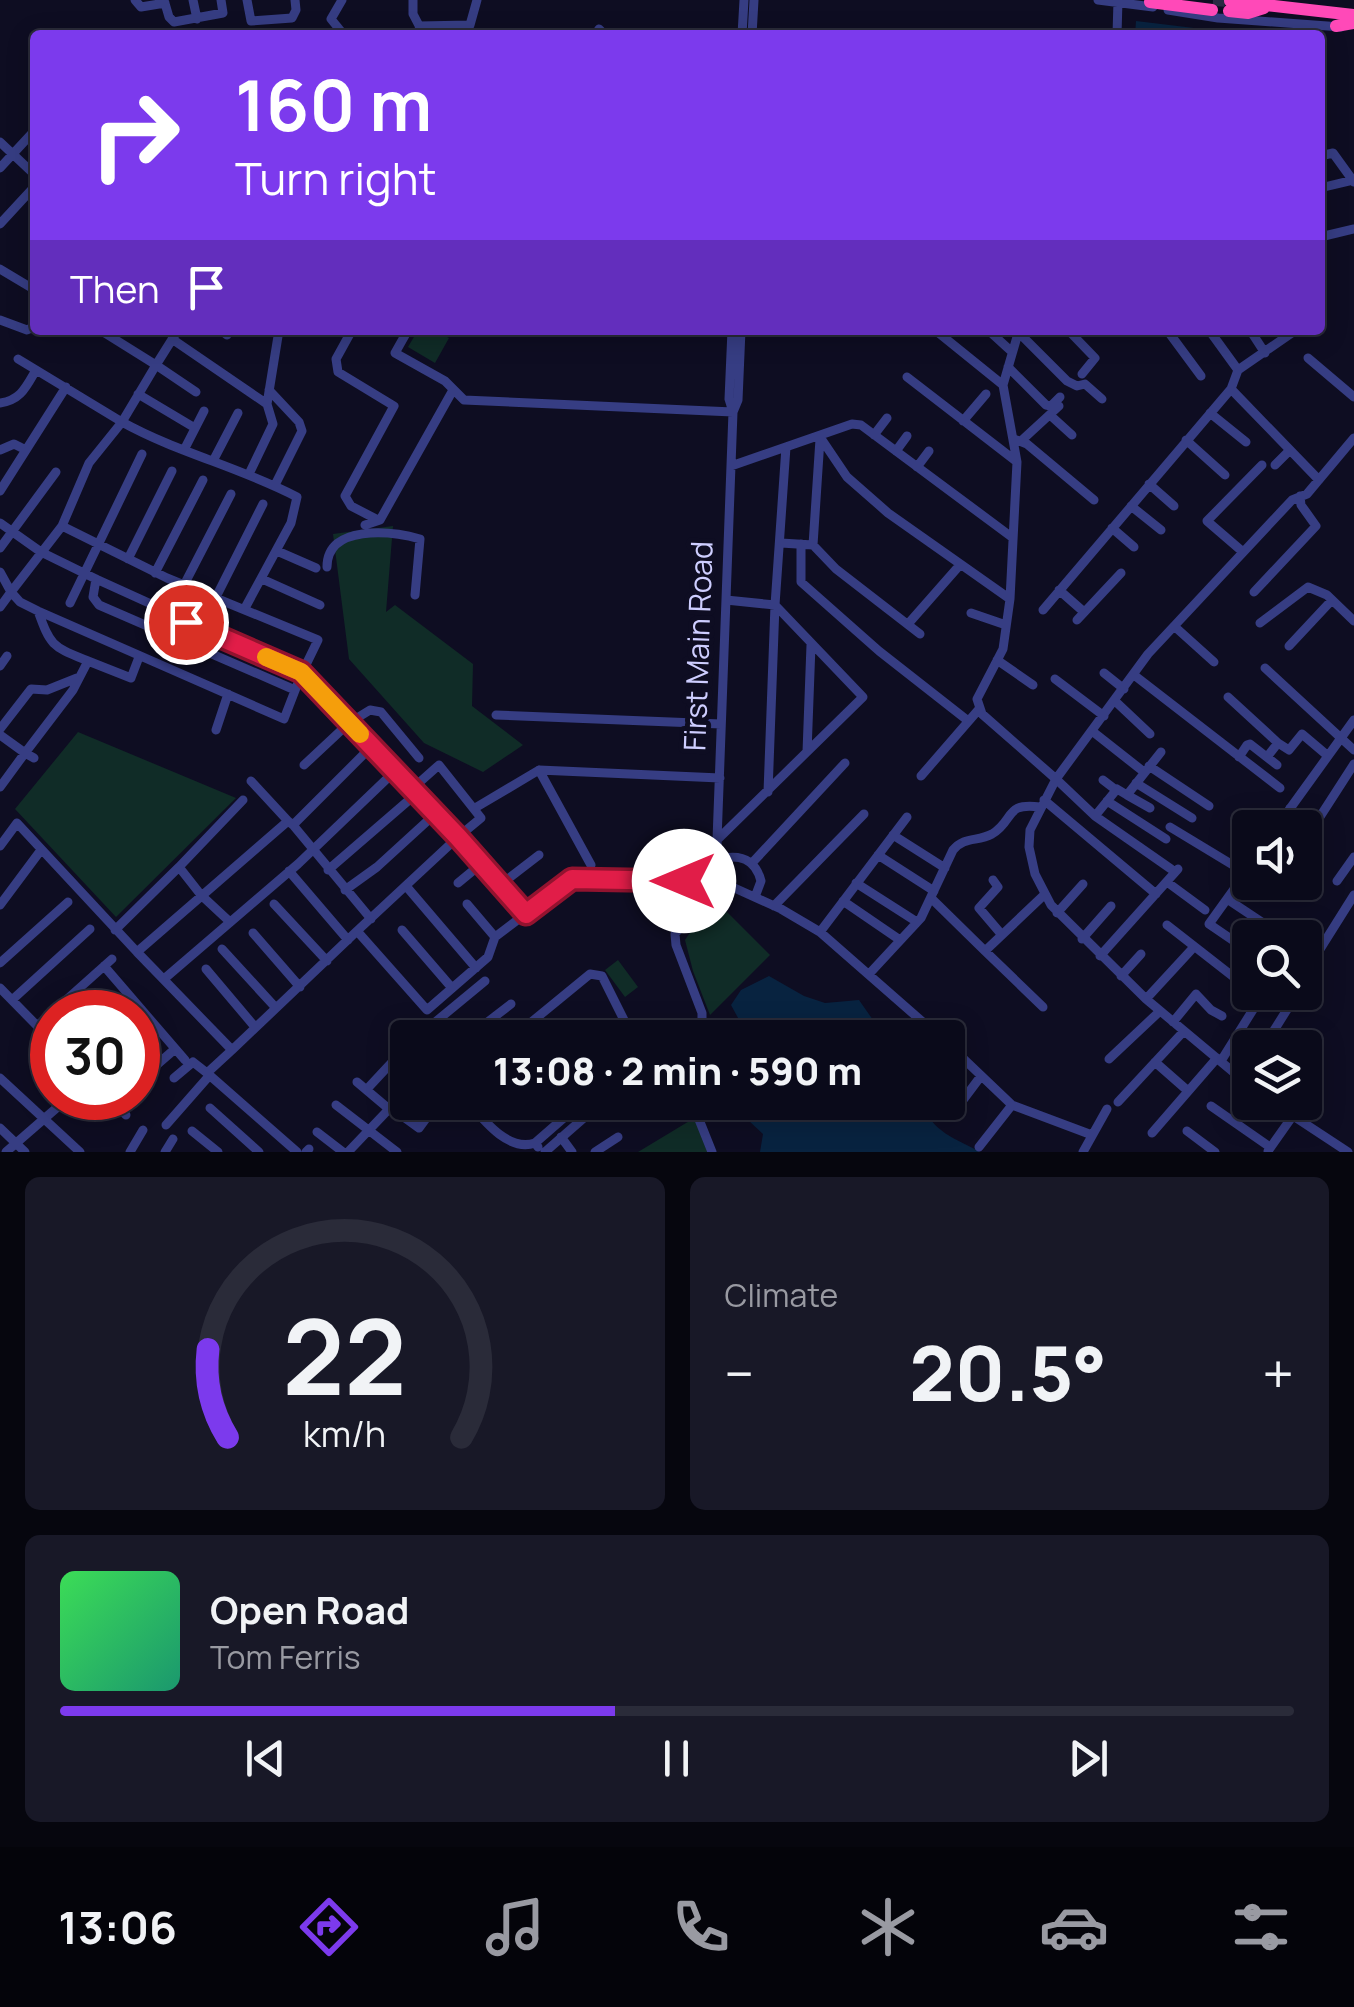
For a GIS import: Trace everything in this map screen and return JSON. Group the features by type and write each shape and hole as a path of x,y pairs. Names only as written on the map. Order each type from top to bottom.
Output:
{"highway":[{"path":"1134,4 1168,0"},
{"path":"1150,2 1210,3"},
{"path":"1230,6 1271,5 1331,12 1354,22"},
{"path":"1336,26 1354,22"}],"street":[{"path":"135,0 142,7 165,1 169,18 174,22 222,14 221,0"},
{"path":"193,0 197,18"},
{"path":"246,0 255,30"},
{"path":"252,21 292,18 295,0"},
{"path":"340,30 332,19 342,0"},
{"path":"413,0 413,14 422,30 470,25 477,0"},
{"path":"742,30 744,0"},
{"path":"752,30 754,0"},
{"path":"1098,0 1218,18 1336,26"},
{"path":"1116,30 1118,1"},
{"path":"0,168 30,135"},
{"path":"0,142 30,169"},
{"path":"1325,155 1333,153 1354,181 1325,187"},
{"path":"0,224 30,191"},
{"path":"1325,236 1354,229"},
{"path":"0,269 30,287"},
{"path":"0,320 30,328"},
{"path":"108,335 196,392"},
{"path":"0,607 62,526 88,463 122,422 174,335"},
{"path":"176,335 268,404"},
{"path":"249,474 273,424 268,404 279,335"},
{"path":"349,335 336,359 338,372 394,406 346,496 347,503 378,520"},
{"path":"405,335 395,354 445,381 460,398 472,402 733,412"},
{"path":"732,335 729,400 733,412"},
{"path":"733,412 738,400 740,335"},
{"path":"941,335 1003,385"},
{"path":"993,335 1011,351"},
{"path":"1017,335 1003,385 1003,397 1018,440 1010,599 1003,649 976,699 982,714 1095,816 1174,869 1167,882 1100,956"},
{"path":"1023,335 1067,381 1077,386 1086,384 1102,398"},
{"path":"1073,335 1095,358 1082,374"},
{"path":"1171,335 1201,376"},
{"path":"1213,335 1238,370"},
{"path":"1253,335 1265,353"},
{"path":"1043,610 1231,389 1238,370 1289,335"},
{"path":"1308,358 1354,397"},
{"path":"18,360 160,444 249,474 297,497 291,523 245,608"},
{"path":"1008,367 1046,405 1062,399 1050,415 1018,440"},
{"path":"0,403 17,398 36,370"},
{"path":"907,377 1018,462"},
{"path":"0,492 66,387"},
{"path":"1231,389 1319,480"},
{"path":"269,390 302,431 275,485"},
{"path":"277,551 321,568 332,547 378,520 453,390"},
{"path":"138,394 195,428"},
{"path":"964,420 986,394"},
{"path":"184,450 204,411"},
{"path":"214,461 238,412"},
{"name":"First Main Road","path":"719,881 717,840 733,412"},
{"path":"1210,412 1246,442"},
{"path":"1050,415 1072,435"},
{"path":"874,435 886,418"},
{"path":"731,466 852,424 861,425 1013,538"},
{"path":"896,452 907,436"},
{"path":"812,545 820,437"},
{"path":"820,437 847,478 906,528 1010,599"},
{"path":"1232,1071 1146,999 1057,913 1035,874 1030,830 1056,779 1148,654 1292,500 1307,494 1354,438"},
{"path":"1018,440 1094,500"},
{"path":"1186,440 1226,474"},
{"path":"0,450 14,444 26,450"},
{"path":"768,792 786,447"},
{"path":"1160,447 1172,458"},
{"path":"1275,465 1290,450"},
{"path":"917,467 929,451"},
{"path":"70,602 142,454"},
{"path":"1243,552 1206,521 1262,465"},
{"path":"128,560 172,471"},
{"path":"0,548 56,472"},
{"path":"155,573 203,480"},
{"path":"1149,484 1174,506"},
{"path":"184,585 231,494"},
{"path":"1254,592 1316,526 1301,505 1300,496"},
{"path":"216,596 264,504"},
{"path":"1131,506 1161,530"},
{"path":"364,513 364,530"},
{"path":"0,523 41,552 96,580 301,674 458,837 526,914"},
{"path":"0,572 14,598 284,719 318,640 155,573 62,526"},
{"path":"1112,528 1134,547"},
{"path":"364,530 392,531 420,539 415,595"},
{"path":"781,543 812,545 920,634"},
{"path":"801,544 801,582 879,651 967,720"},
{"path":"908,624 959,566"},
{"path":"1059,590 1080,616 1121,573"},
{"path":"262,579 320,606"},
{"path":"96,580 93,597 99,605 295,690"},
{"path":"1260,624 1308,588 1332,600 1354,622"},
{"path":"717,840 864,698 775,605 726,600"},
{"path":"1289,646 1332,600"},
{"path":"38,610 49,641 62,650 131,678 139,657"},
{"path":"972,613 1006,625"},
{"path":"1174,626 1214,662"},
{"path":"808,753 811,645"},
{"path":"0,666 7,656"},
{"path":"997,660 1033,685"},
{"path":"0,787 30,756 88,661"},
{"path":"1265,668 1354,750"},
{"path":"1104,672 1124,689"},
{"path":"1134,675 1280,788"},
{"path":"30,756 0,732 31,689 47,690 80,676"},
{"path":"1055,678 1104,716"},
{"path":"216,730 228,694"},
{"path":"1228,698 1288,750 1302,734 1328,756"},
{"path":"1115,701 1150,734"},
{"path":"921,776 980,708"},
{"path":"304,766 349,723 370,710 381,712 419,758"},
{"path":"496,715 722,724"},
{"path":"1293,810 1290,808 1354,720"},
{"path":"1092,731 1209,806"},
{"path":"1267,757 1278,743"},
{"path":"1240,757 1250,744 1276,764"},
{"path":"137,952 291,823 372,746"},
{"path":"1128,795 1161,752"},
{"path":"752,863 845,763"},
{"path":"1322,814 1354,764"},
{"path":"166,1124 255,1027 480,818 439,765 328,870"},
{"path":"164,979 289,872 395,770"},
{"path":"475,808 539,770 720,778"},
{"path":"539,770 591,865"},
{"path":"1103,780 1150,808"},
{"path":"251,781 371,919"},
{"path":"1136,783 1192,818"},
{"path":"1095,816 1116,790"},
{"path":"115,930 243,800"},
{"path":"1107,801 1166,839"},
{"path":"870,973 918,922 961,840 992,834 1012,810 1024,804 1042,803 1156,894"},
{"path":"345,890 377,867 435,814"},
{"path":"774,906 864,814"},
{"path":"820,932 906,816"},
{"path":"0,846 17,824 232,1050"},
{"path":"1170,827 1232,861"},
{"path":"893,835 945,868"},
{"path":"0,906 41,850"},
{"path":"500,885 539,855"},
{"path":"718,859 734,855 752,863 761,880 755,897"},
{"path":"878,855 933,895 1043,1007"},
{"path":"1338,881 1354,857"},
{"path":"458,883 481,864"},
{"path":"178,867 230,922"},
{"path":"289,872 348,940"},
{"path":"357,931 426,1010 488,957 495,938 572,879 719,881 820,932 921,1020"},
{"path":"993,880 998,887 979,908 1002,934"},
{"path":"702,1020 676,945 676,934 719,881"},
{"path":"1167,882 1204,910"},
{"path":"856,883 918,922"},
{"path":"1057,913 1083,884"},
{"path":"406,886 476,968"},
{"path":"1232,893 1209,924 1232,940"},
{"path":"985,950 1044,894"},
{"path":"1322,946 1354,895"},
{"path":"1228,899 1259,920"},
{"path":"844,901 900,940"},
{"path":"0,963 68,902"},
{"path":"274,904 327,960"},
{"path":"466,904 495,938"},
{"path":"1082,939 1112,906"},
{"path":"1167,925 1232,976"},
{"path":"12,1000 90,929"},
{"path":"402,930 452,988"},
{"path":"253,933 300,986"},
{"path":"1146,999 1193,948"},
{"path":"222,949 276,1008"},
{"path":"1121,976 1141,954"},
{"path":"77,990 108,962 126,990"},
{"path":"206,969 255,1027"},
{"path":"534,1020 596,973 602,976 624,1020"},
{"path":"438,1020 485,981"},
{"path":"0,988 30,1019"},
{"path":"1173,1022 1196,994 1222,1016"},
{"path":"490,1020 511,1004"},
{"path":"1152,1132 1219,1059 1252,1010"},
{"path":"1109,1059 1160,1011"},
{"path":"160,1031 185,1060"},
{"path":"1118,1102 1184,1031"},
{"path":"160,1061 175,1048"},
{"path":"965,1060 1012,1105 1092,1134"},
{"path":"174,1078 193,1062 297,1152"},
{"path":"1154,1062 1188,1091"},
{"path":"367,1090 390,1065"},
{"path":"965,1097 981,1076"},
{"path":"0,1078 30,1105"},
{"path":"317,1132 346,1152 390,1108 357,1082"},
{"path":"336,1105 397,1152"},
{"path":"979,1147 1012,1105"},
{"path":"1211,1106 1268,1150 1290,1120"},
{"path":"210,1108 259,1152"},
{"path":"1083,1152 1108,1109"},
{"path":"6,1152 46,1120 80,1152"},
{"path":"486,1120 511,1144 541,1149 581,1120"},
{"path":"541,1149 566,1120"},
{"path":"699,1120 712,1152"},
{"path":"1297,1120 1342,1150"},
{"path":"0,1128 26,1152"},
{"path":"130,1152 143,1130"},
{"path":"1186,1130 1215,1152"},
{"path":"192,1131 218,1152"},
{"path":"562,1137 572,1152"},
{"path":"595,1152 618,1137"},
{"path":"165,1152 173,1139"}],"green space":[{"path":"415,335 449,338 435,363 408,347"},
{"path":"393,526 386,612 395,605 473,664 472,706 523,745 483,772 424,743 349,659 333,534"},
{"path":"78,732 236,798 116,917 15,809"},
{"path":"713,898 770,955 710,1015 685,940"},
{"path":"618,960 638,987 625,997 605,970"},
{"path":"697,1120 708,1152 638,1152"}],"water":[{"path":"1136,21 1211,30 1135,30"},
{"path":"769,976 825,1003 859,1000 873,1020 739,1020 731,1005 741,990"},
{"path":"748,1120 931,1120 953,1138 980,1152 760,1152 763,1134"}],"tunnel":[{"path":"1213,0 1230,1"}],"slow traffic":[{"path":"266,657 301,672 360,734"}],"route":[{"path":"186,622 301,672 526,914 572,879 684,881"}]}
